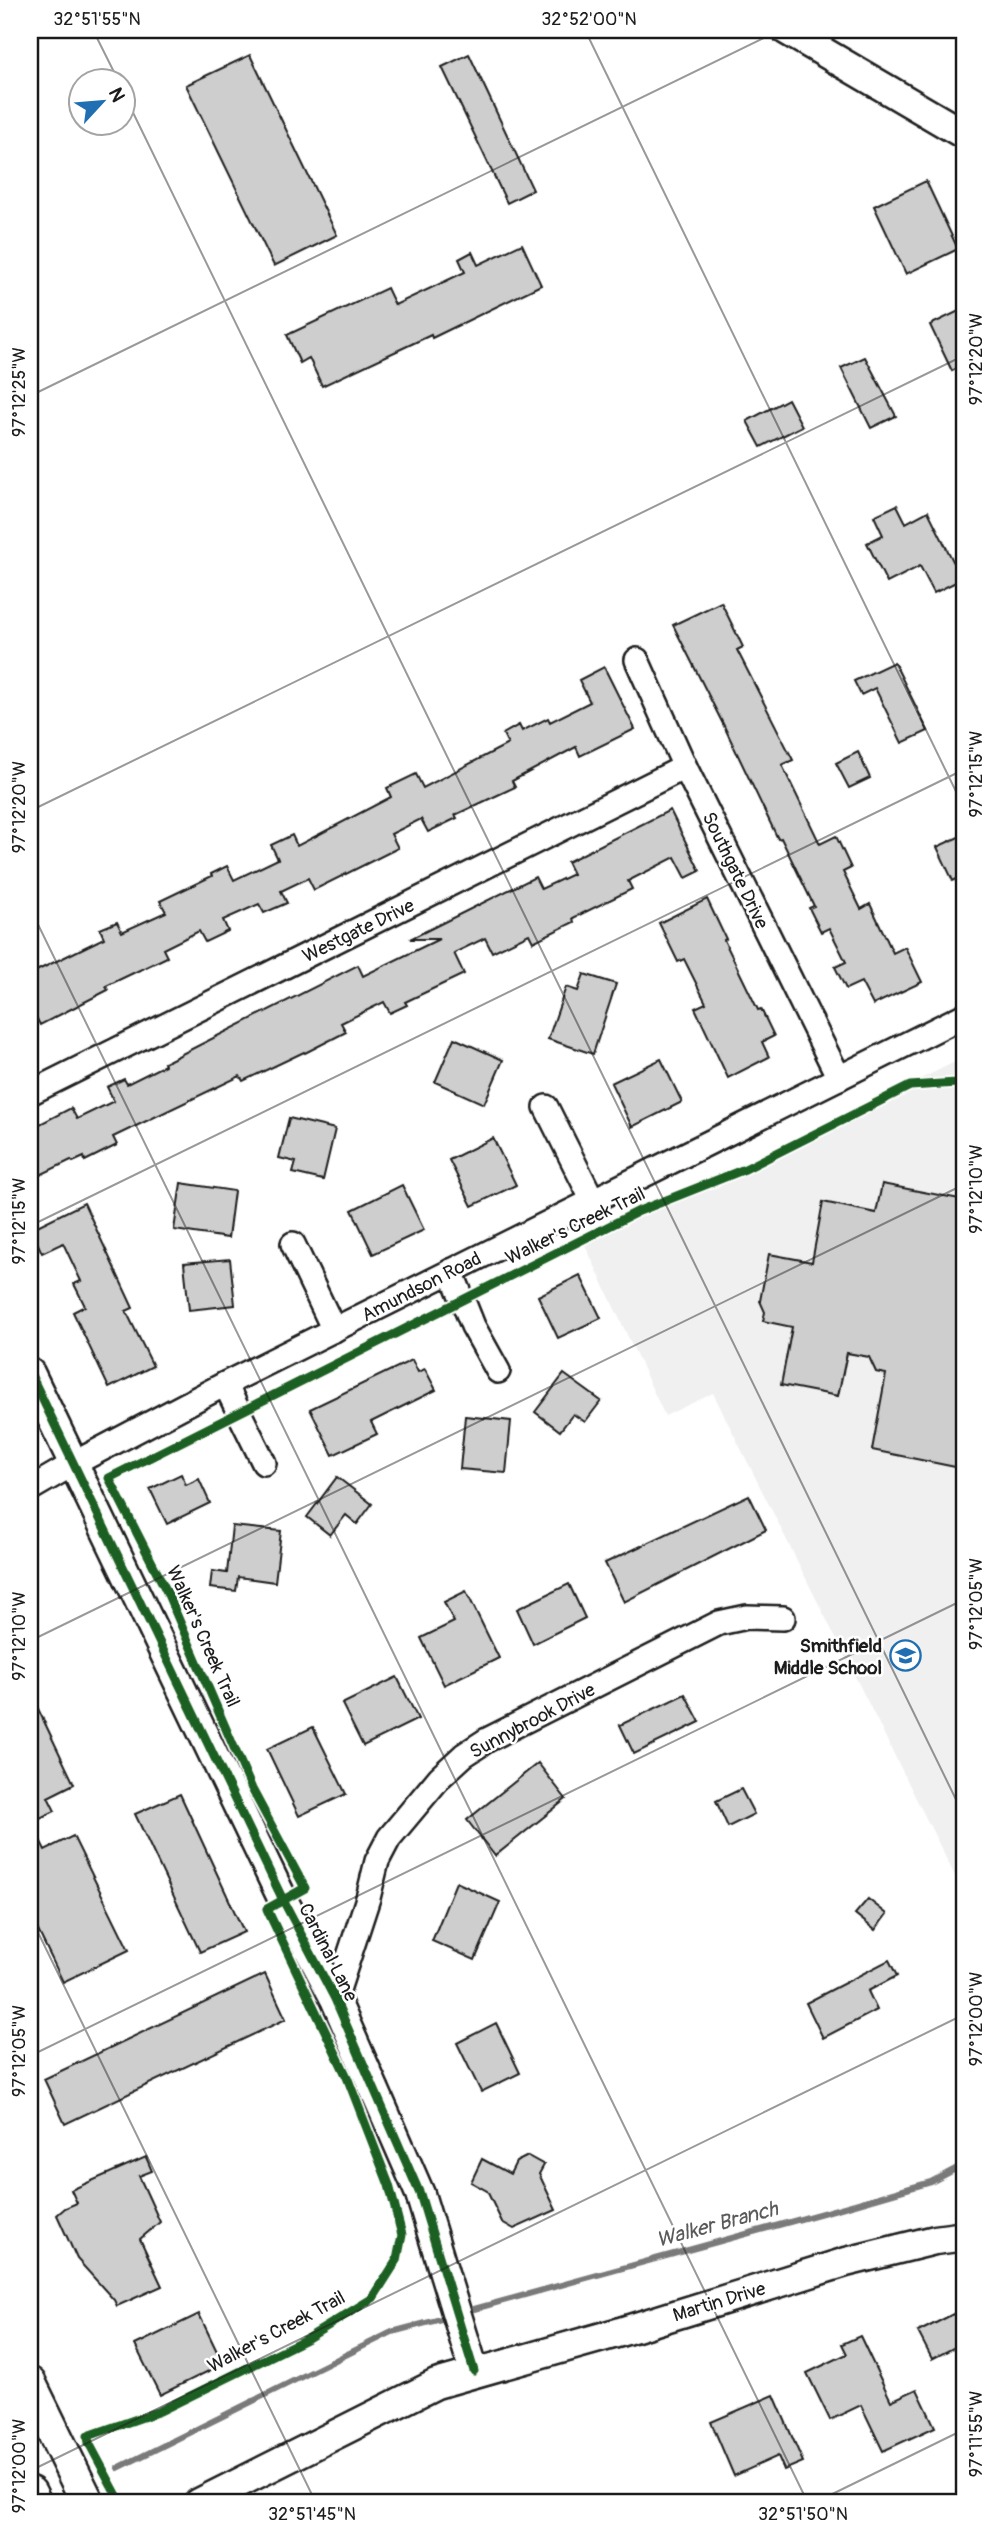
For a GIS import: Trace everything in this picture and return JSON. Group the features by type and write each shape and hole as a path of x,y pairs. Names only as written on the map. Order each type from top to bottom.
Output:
{"main road":[{"path":"30,2384 88,2503"},
{"path":"30,2493 35,2503"}],"street":[{"path":"786,30 965,135"},
{"name":"Southgate Drive","path":"637,660 685,767 839,1077"},
{"name":"Westgate Drive","path":"30,1093 685,767"},
{"name":"Amundson Road","path":"30,1489 225,1384 965,1014"},
{"path":"547,1107 593,1201"},
{"path":"293,1244 334,1330"},
{"path":"451,1271 473,1326 498,1371"},
{"name":"Cardinal Lane","path":"30,1373 277,1888 335,2000 420,2194 474,2371"},
{"path":"225,1384 264,1463"},
{"name":"Sunnybrook Drive","path":"335,2000 377,1861 388,1838 440,1777 464,1755 487,1740 719,1623 747,1617 783,1618"},
{"name":"Martin Drive","path":"474,2371 620,2332 846,2262 935,2240 965,2236"},
{"path":"198,2503 436,2384 474,2371"}],"shaded area":[{"name":"Smithfield Middle School","path":"965,1057 965,1896 713,1393 665,1416 585,1245"}],"building":[{"path":"469,54 533,190 507,203 442,67"},
{"path":"250,55 337,235 274,266 186,85"},
{"path":"926,181 958,249 906,274 874,206"},
{"path":"522,244 541,285 432,338 431,335 322,386 309,358 300,363 287,335 387,288 395,305 465,272 459,259 472,252 478,265"},
{"path":"965,308 965,364 952,371 930,325"},
{"path":"865,357 896,416 871,428 841,368"},
{"path":"788,399 802,426 761,447 747,421"},
{"path":"897,505 906,523 928,511 962,579 934,593 920,566 887,583 867,543 883,535 874,516"},
{"path":"721,602 743,647 737,650 793,760 782,765 820,844 836,836 851,868 843,872 861,909 870,904 893,953 905,947 922,982 873,1005 861,982 846,989 835,967 846,962 829,928 821,932 809,908 814,906 781,838 778,839 673,625"},
{"path":"894,662 928,731 902,743 875,688 861,695 854,681"},
{"path":"604,667 635,729 580,756 576,747 512,781 515,787 455,815 457,818 428,832 421,819 391,834 398,848 314,890 308,878 281,891 287,903 264,913 259,904 223,920 228,931 205,942 199,931 163,949 167,957 106,986 108,990 40,1025 34,1013 30,1015 30,974 104,938 100,929 117,922 122,932 166,912 160,901 227,866 234,880 278,859 271,845 292,835 297,846 391,797 387,788 416,774 423,788 508,744 503,734 519,725 522,731 548,718 550,722 590,702 579,680"},
{"path":"858,752 870,778 849,788 836,763"},
{"path":"670,810 700,871 686,878 675,857 628,881 632,889 573,918 574,922 533,942 529,934 492,952 485,938 454,953 464,974 405,1002 407,1005 390,1013 384,1002 341,1023 346,1032 305,1053 243,1081 240,1076 113,1137 117,1145 85,1161 84,1157 73,1162 71,1160 30,1180 30,1129 71,1108 77,1119 114,1101 107,1087 124,1079 127,1084 358,965 363,976 439,939 410,939 535,877 541,889 573,874 567,862"},
{"path":"965,834 965,875 953,881 937,847"},
{"path":"707,899 758,1010 761,1009 774,1036 762,1042 769,1057 728,1078 695,1008 706,1003 684,959 678,962 659,923"},
{"path":"584,974 616,984 593,1054 548,1039 566,987 578,991"},
{"path":"454,1038 503,1060 484,1104 435,1082"},
{"path":"661,1059 682,1102 632,1127 611,1083"},
{"path":"289,1118 335,1129 323,1180 293,1173 296,1162 279,1158"},
{"path":"493,1138 516,1185 472,1206 449,1160"},
{"path":"181,1183 234,1191 228,1238 174,1230"},
{"path":"882,1184 965,1200 965,1469 872,1450 886,1374 876,1372 869,1357 847,1353 838,1396 781,1385 792,1327 763,1321 765,1312 760,1301 769,1254 812,1262 823,1202 876,1213"},
{"path":"402,1185 424,1230 373,1254 352,1210"},
{"path":"84,1203 133,1308 126,1311 153,1366 109,1388 73,1312 85,1306 74,1284 81,1281 63,1243 42,1253 31,1229"},
{"path":"230,1259 235,1305 189,1310 184,1263"},
{"path":"580,1275 601,1318 558,1338 538,1296"},
{"path":"412,1360 418,1372 425,1369 436,1390 371,1422 377,1434 333,1455 310,1409"},
{"path":"564,1374 601,1401 585,1422 573,1414 560,1431 535,1412"},
{"path":"465,1416 511,1421 506,1473 460,1469"},
{"path":"181,1474 186,1485 199,1479 210,1503 167,1524 150,1489"},
{"path":"337,1477 372,1504 357,1524 346,1515 330,1535 307,1517"},
{"path":"749,1495 766,1530 624,1602 605,1563"},
{"path":"232,1526 281,1531 275,1582 238,1577 236,1591 210,1588 212,1571 227,1573"},
{"path":"569,1584 585,1618 533,1644 517,1609"},
{"path":"466,1591 499,1658 444,1685 421,1638 454,1622 444,1602"},
{"path":"397,1677 418,1719 363,1746 342,1704"},
{"path":"30,1692 74,1784 48,1797 55,1811 31,1822 45,1850 73,1836 129,1950 63,1982 30,1914"},
{"path":"685,1694 700,1722 634,1754 620,1725"},
{"path":"313,1727 346,1794 299,1816 267,1749"},
{"path":"538,1763 566,1799 495,1856 467,1820"},
{"path":"741,1789 754,1814 728,1827 716,1801"},
{"path":"180,1794 244,1932 200,1952 135,1814"},
{"path":"456,1882 500,1902 475,1960 432,1941"},
{"path":"868,1899 887,1914 875,1930 855,1914"},
{"path":"889,1960 897,1976 868,1991 877,2010 823,2038 806,2003"},
{"path":"265,1974 286,2019 65,2124 44,2079"},
{"path":"496,2023 520,2073 481,2092 457,2043"},
{"path":"528,2156 544,2165 539,2174 556,2210 514,2229 502,2222 487,2191 471,2182 482,2159 510,2174 516,2162"},
{"path":"146,2157 152,2171 139,2176 160,2222 140,2239 162,2286 117,2306 77,2259 57,2215 77,2203 71,2190"},
{"path":"965,2308 965,2342 932,2359 918,2332"},
{"path":"199,2314 223,2364 160,2395 135,2345"},
{"path":"860,2336 891,2401 917,2389 935,2427 883,2451 861,2405 830,2420 807,2373 847,2354 842,2344"},
{"path":"774,2395 803,2462 784,2470 778,2456 734,2476 711,2422"}],"waterway":[{"name":"Walker Branch","path":"474,2309 931,2182 965,2164"},
{"name":"Walker Branch","path":"118,2468 392,2332 441,2319"}],"cycle path":[{"name":"Walker's Creek Trail","path":"121,2503 89,2443 88,2436 160,2411 308,2338 373,2298 397,2260 402,2235 389,2185 347,2077 267,1909 305,1888 252,1789 166,1590 109,1478 639,1211 745,1169 910,1086 957,1083 965,1080"},
{"path":"30,1373 283,1900 335,1999 420,2194 474,2371"}],"place":[{"name":"Smithfield Middle School","path":"905,1656"}]}
